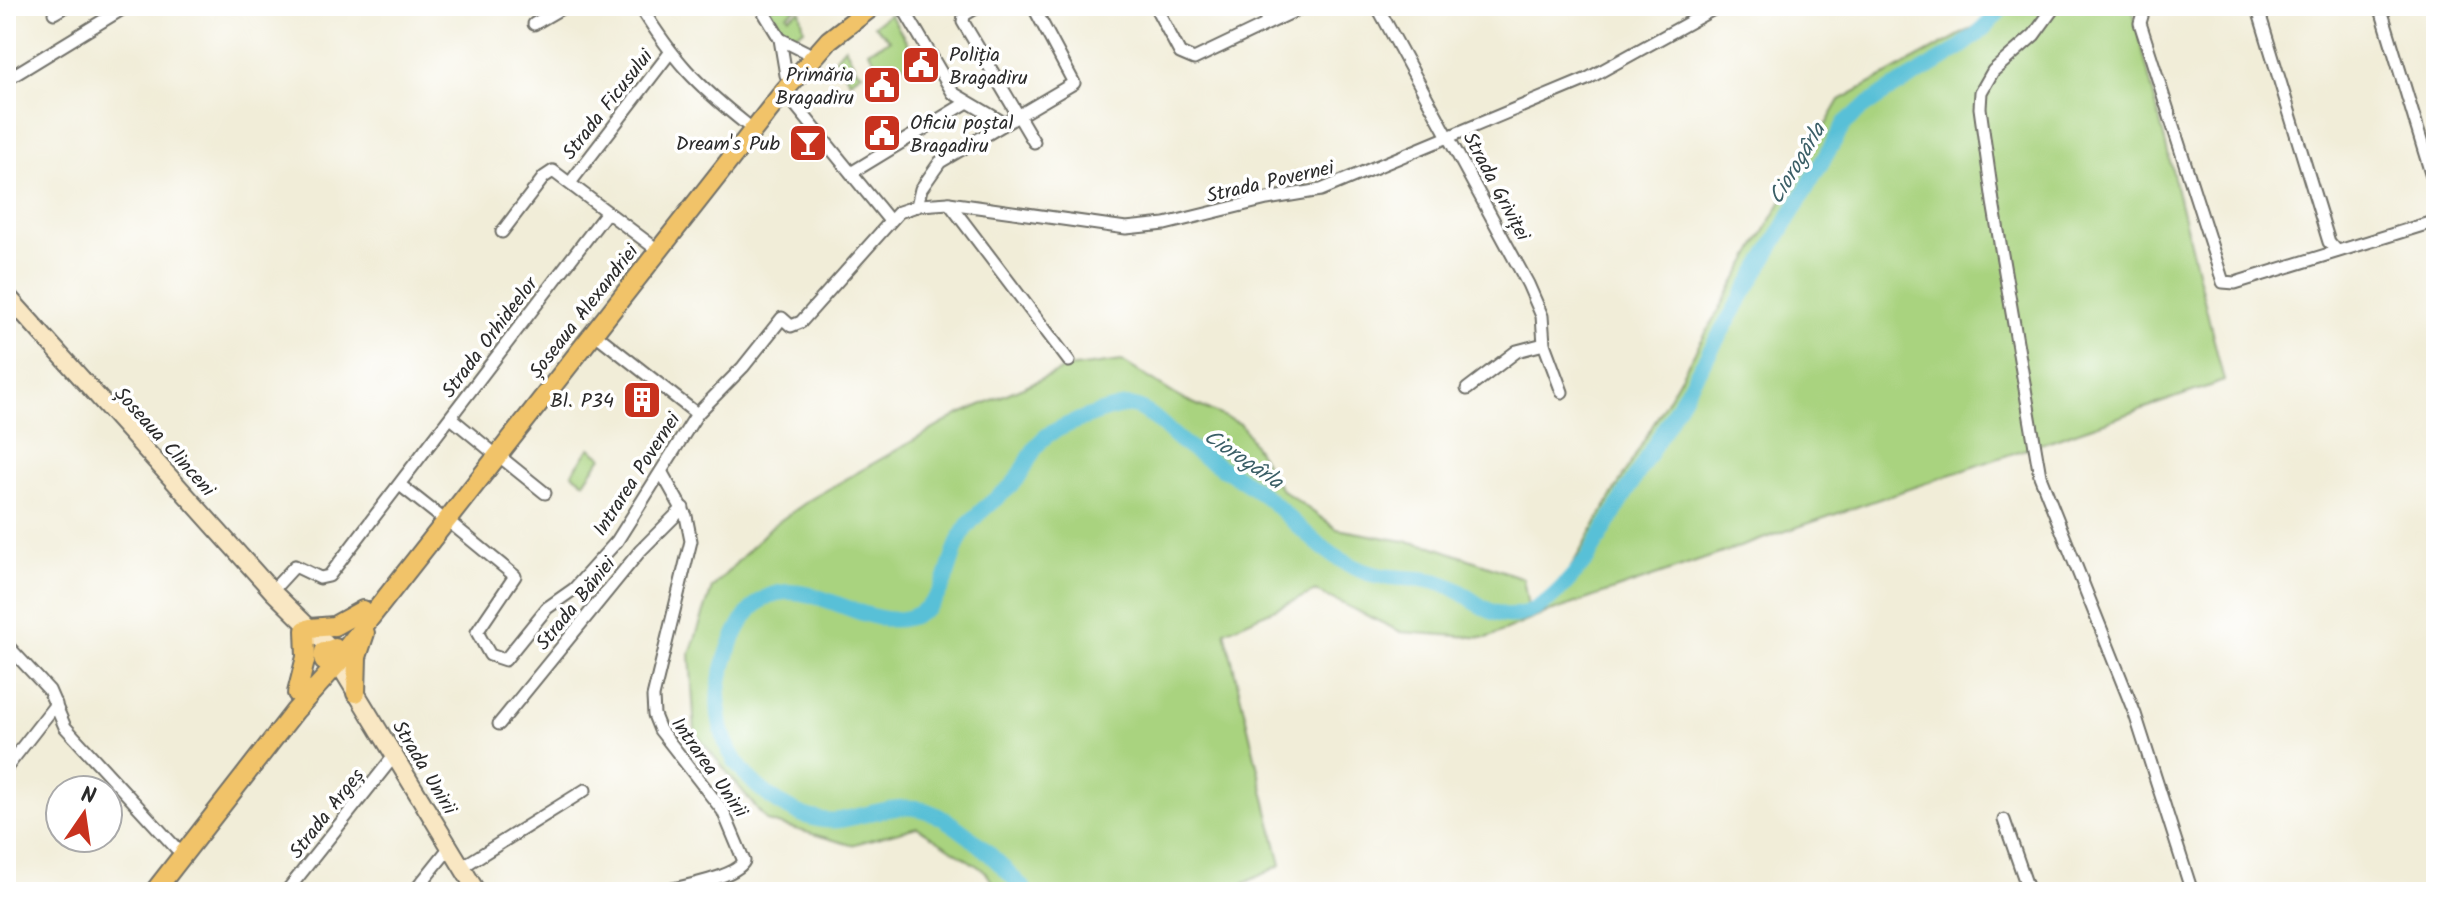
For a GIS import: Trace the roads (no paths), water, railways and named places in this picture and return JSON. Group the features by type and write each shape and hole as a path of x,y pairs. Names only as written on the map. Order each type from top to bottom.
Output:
{"highway":[{"name":"Șoseaua Alexandriei","path":"494,452 594,333 806,52 855,6"},
{"name":"Șoseaua Alexandriei","path":"154,892 331,657 494,452 746,124 829,40 873,6"},
{"path":"297,693 306,657 303,624 334,626 370,609"},
{"path":"356,693 357,657 370,609"},
{"name":"Șoseaua Alexandriei","path":"141,892 297,693 331,657"}],"main road":[{"name":"Șoseaua Clinceni","path":"6,294 331,657"},
{"name":"Strada Unirii","path":"331,657 477,892"}],"street":[{"path":"54,13 66,6"},
{"path":"6,80 127,6"},
{"path":"534,24 565,6"},
{"name":"Strada Ficusului","path":"570,183 669,54 640,6"},
{"path":"760,6 780,39 785,83 851,173 891,220"},
{"path":"902,6 953,93 1004,123"},
{"path":"979,6 964,15 963,22 1034,142"},
{"path":"917,206 921,189 936,165 1074,83 1033,6"},
{"path":"1155,6 1180,53 1190,58 1263,29 1268,23 1305,6"},
{"path":"1260,6 1268,23"},
{"name":"Strada Griviței","path":"1377,6 1536,300 1544,326 1544,344 1562,392"},
{"path":"2055,6 2034,35 1993,71 1981,92 1980,108 1991,189 2040,476 2131,702 2192,892"},
{"path":"2145,6 2140,23 2218,277 2230,284 2436,221"},
{"path":"2257,6 2329,242 2337,251"},
{"path":"2380,6 2436,190"},
{"name":"Strada Povernei","path":"891,220 917,206 949,203 1114,227 1145,227 1321,190 1451,138 1604,71 1713,7"},
{"path":"780,39 806,52"},
{"path":"669,54 706,93 746,124"},
{"path":"851,173 966,103"},
{"path":"502,232 549,172 556,171 651,245"},
{"path":"949,203 1069,361"},
{"name":"Strada Orhideelor","path":"272,591 295,566 320,578 329,576 607,212"},
{"name":"Intrarea Povernei","path":"442,518 515,576 477,632 490,655 505,660 547,608 574,589 617,541 697,414 743,367 782,318 791,326 801,322 891,220"},
{"path":"594,333 697,414"},
{"path":"1467,389 1517,351 1544,344"},
{"path":"451,418 545,493"},
{"path":"662,473 683,508"},
{"path":"400,485 442,518"},
{"name":"Strada Băniei","path":"499,724 640,551 683,508"},
{"name":"Intrarea Unirii","path":"658,892 721,876 739,869 744,861 723,811 660,730 654,715 653,697 690,556 691,534 683,508"},
{"path":"6,644 40,679 56,704 65,727 176,848"},
{"path":"6,768 56,704"},
{"name":"Strada Argeș","path":"286,892 394,756"},
{"path":"462,867 585,790"},
{"path":"2004,820 2029,892"},
{"path":"414,892 450,847"},
{"path":"2425,892 2436,888"}],"waterway":[{"name":"Ciorogârla","path":"1026,892 976,842 930,812 897,808 840,820 825,820 795,812 756,784 730,751 721,727 718,702 724,665 744,618 768,596 795,592 882,618 910,617 934,600 965,529 1010,487 1045,437 1087,417 1123,406 1139,408 1154,417 1187,446 1261,493 1314,540 1349,565 1373,574 1447,585 1493,612 1508,615 1535,609 1558,591 1587,559 1845,123 1884,93 1969,41 2003,6"}],"place":[{"name":"Poliția Bragadiru","path":"921,65"},
{"name":"Primăria Bragadiru","path":"882,85"},
{"name":"Oficiu poștal Bragadiru","path":"882,133"},
{"name":"Dream's Pub","path":"808,143"},
{"name":"Bl. P34","path":"642,400"}]}
